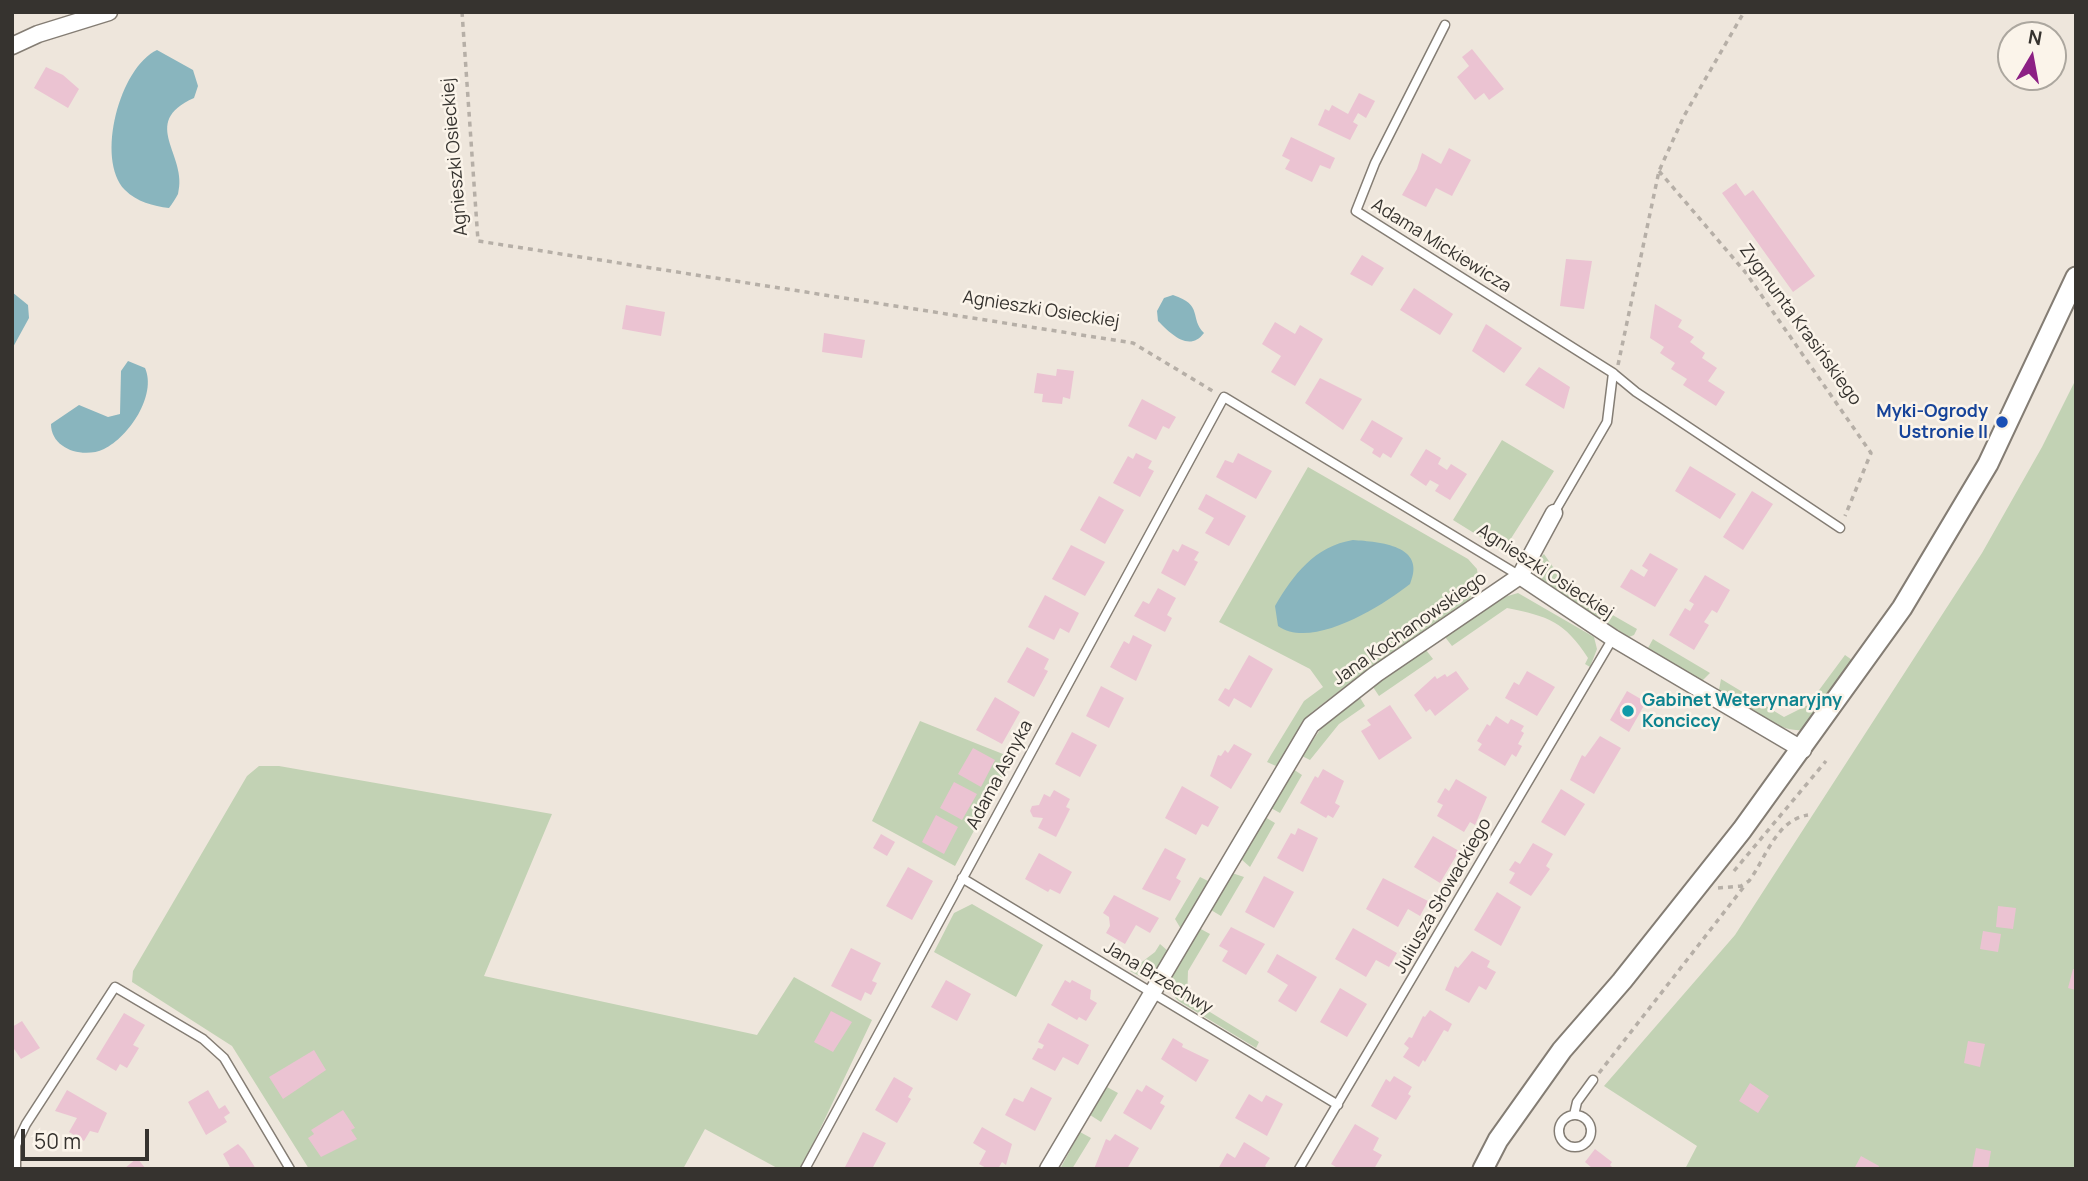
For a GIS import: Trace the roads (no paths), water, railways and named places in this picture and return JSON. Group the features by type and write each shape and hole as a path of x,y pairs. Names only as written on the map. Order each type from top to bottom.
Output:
{"street":[{"path":"12,46 38,34 109,12"},
{"path":"1483,1169 1498,1140 1562,1049 1695,890 1803,750 1902,608 1988,464 2076,277"},
{"name":"Jana Kochanowskiego","path":"1048,1169 1311,725 1376,674 1520,576 1554,513"},
{"name":"Agnieszki Osieckiej","path":"1520,576 1613,638 1803,750"}],"lane":[{"name":"Adama Mickiewicza","path":"1445,25 1375,163 1356,211 1613,373"},
{"name":"Jana Kochanowskiego","path":"1554,513 1607,422 1613,373"},
{"path":"1613,373 1636,393 1840,528"},
{"name":"Agnieszki Osieckiej","path":"1224,397 1520,576"},
{"name":"Adama Asnyka","path":"805,1169 1224,397"},
{"name":"Juliusza Słowackiego","path":"1299,1169 1613,638"},
{"name":"Jana Brzechwy","path":"962,878 1338,1105"},
{"path":"16,1145 115,987 203,1039 223,1058 290,1169"},
{"path":"1574,1115 1577,1102 1594,1080"},
{"path":"1574,1115 1584,1117 1591,1126 1590,1137 1579,1146 1569,1145 1560,1133 1564,1119 1574,1115"},
{"path":"12,1133 16,1145 16,1168"}],"water":[{"path":"157,50 193,70 198,86 194,98 178,108 169,118 169,141 180,180 178,194 169,208 146,203 125,190 116,176 112,157 112,137 123,94 132,75 144,60"},
{"path":"12,292 28,305 29,318 12,349"},
{"path":"1173,295 1192,307 1204,333 1198,339 1180,339 1158,321 1157,311 1164,298"},
{"path":"128,361 145,368 148,379 144,402 131,425 113,443 96,452 78,452 62,446 52,433 51,424 79,405 108,417 120,414 121,371"},
{"path":"1353,540 1376,542 1407,553 1414,571 1410,584 1382,604 1346,623 1309,633 1292,632 1278,626 1275,606 1289,583 1316,555 1339,543"}],"place":[{"name":"Myki-Ogrody Ustronie II","path":"2002,422"},
{"name":"Gabinet Weterynaryjny Konciccy","path":"1628,711"}]}
